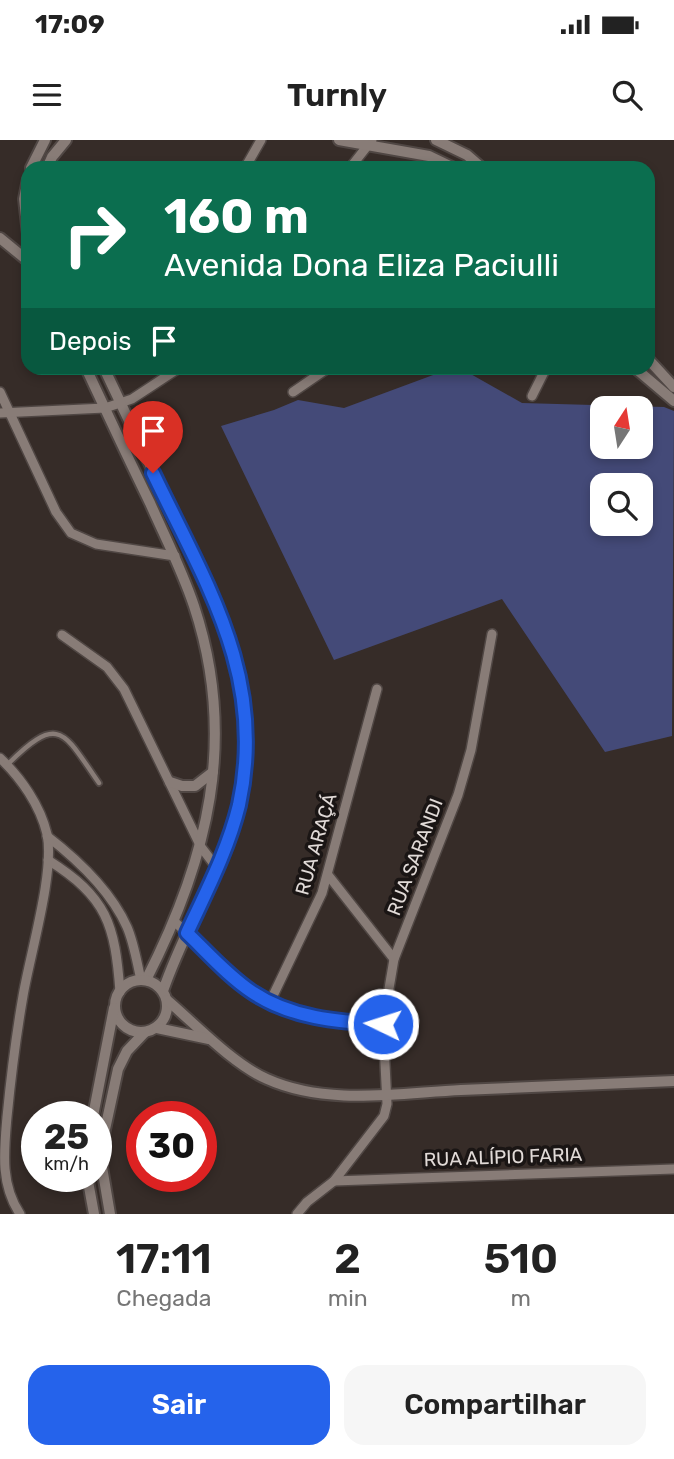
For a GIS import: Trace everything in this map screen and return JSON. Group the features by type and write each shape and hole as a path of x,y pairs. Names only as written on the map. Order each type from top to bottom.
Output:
{"street":[{"path":"35,161 45,140"},
{"path":"50,161 66,140"},
{"path":"249,161 261,140"},
{"path":"339,140 370,142 439,161"},
{"path":"436,140 474,161"},
{"path":"355,161 370,142"},
{"path":"0,238 21,255"},
{"path":"655,367 674,387"},
{"path":"89,375 175,556 195,608 208,658 215,718 213,772 201,847 174,922 144,980"},
{"path":"48,860 84,886 108,919 115,940 118,997 116,1014 122,1025 133,1031 145,1032 157,1028 164,1020 167,1010 165,995 187,933 217,868 234,822 245,769 247,730 242,687 229,637 107,375"},
{"path":"5,412 105,408 121,404 168,375"},
{"path":"293,392 318,375"},
{"path":"532,396 542,375"},
{"path":"643,375 674,401"},
{"path":"0,392 5,412 55,512 71,533 96,544 175,556"},
{"name":"RUA SARANDI","path":"298,1214 307,1202 334,1181 384,1116 386,1094 383,1024 394,960 458,795 471,750 492,634"},
{"path":"62,635 107,667 124,689 201,847 217,868"},
{"name":"RUA ARAÇÁ","path":"270,1002 316,907 328,875 377,689"},
{"path":"4,761 35,803 47,836 48,860 22,997 12,1066 4,1155 7,1189 20,1214"},
{"path":"170,782 195,786 213,772"},
{"path":"47,836 66,850 119,912 128,928 144,980"},
{"path":"328,875 394,960"},
{"path":"174,922 236,980 270,1002 315,1018 383,1024"},
{"path":"96,1101 118,997 133,981 144,980 155,984 213,1040 246,1067 285,1087 333,1095 674,1081"},
{"path":"157,1028 213,1040"},
{"path":"110,1214 103,1175 104,1134 118,1069 127,1051 145,1032"},
{"name":"RUA ALÍPIO FARIA","path":"334,1181 674,1169"},
{"path":"90,1192 94,1214"}],"lane":[{"path":"4,761 50,732 57,733 69,741 99,783"}],"shaded area":[{"path":"433,375 472,375 522,403 590,405 590,459 653,459 653,407 674,411 672,736 605,752 502,599 334,660 221,426 298,400 344,408"}],"route":[{"path":"153,473 229,637 246,708 247,750 238,806 228,841 187,933 236,980 270,1002 315,1018 383,1024"}]}
